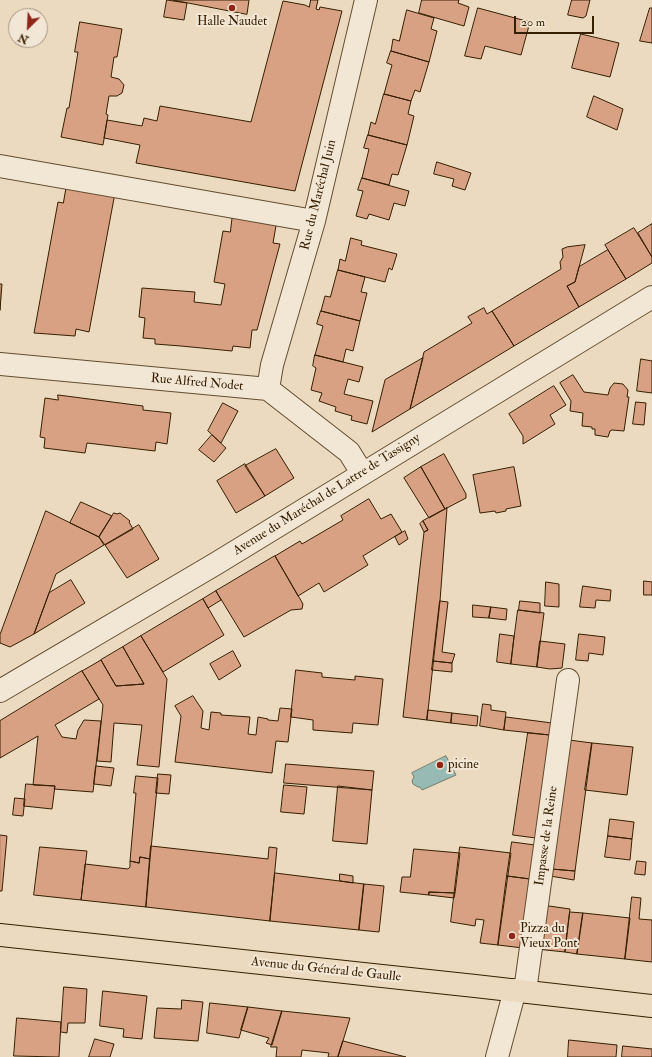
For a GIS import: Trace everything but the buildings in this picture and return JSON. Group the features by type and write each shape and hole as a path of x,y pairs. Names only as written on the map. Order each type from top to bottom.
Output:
{"main road":[{"name":"Avenue du Général de Gaulle","path":"0,935 652,1006"}],"street":[{"name":"Rue du Maréchal Juin","path":"268,389 272,365 314,221 366,0"},
{"path":"0,166 314,221"},
{"name":"Avenue du Maréchal de Lattre de Tassigny","path":"0,690 217,563 652,297"},
{"name":"Rue Alfred Nodet","path":"0,364 268,389"},
{"path":"268,389 349,452 362,473"},
{"name":"Impasse de la Reine","path":"497,1057 520,991 568,680"}],"water":[{"name":"picine","path":"446,756 456,775 422,790 420,787 413,784 412,781 414,777 412,773"}],"place":[{"name":"Halle Naudet","path":"232,8"},
{"name":"picine","path":"440,765"},
{"name":"Pizza du Vieux Pont","path":"512,936"}]}
